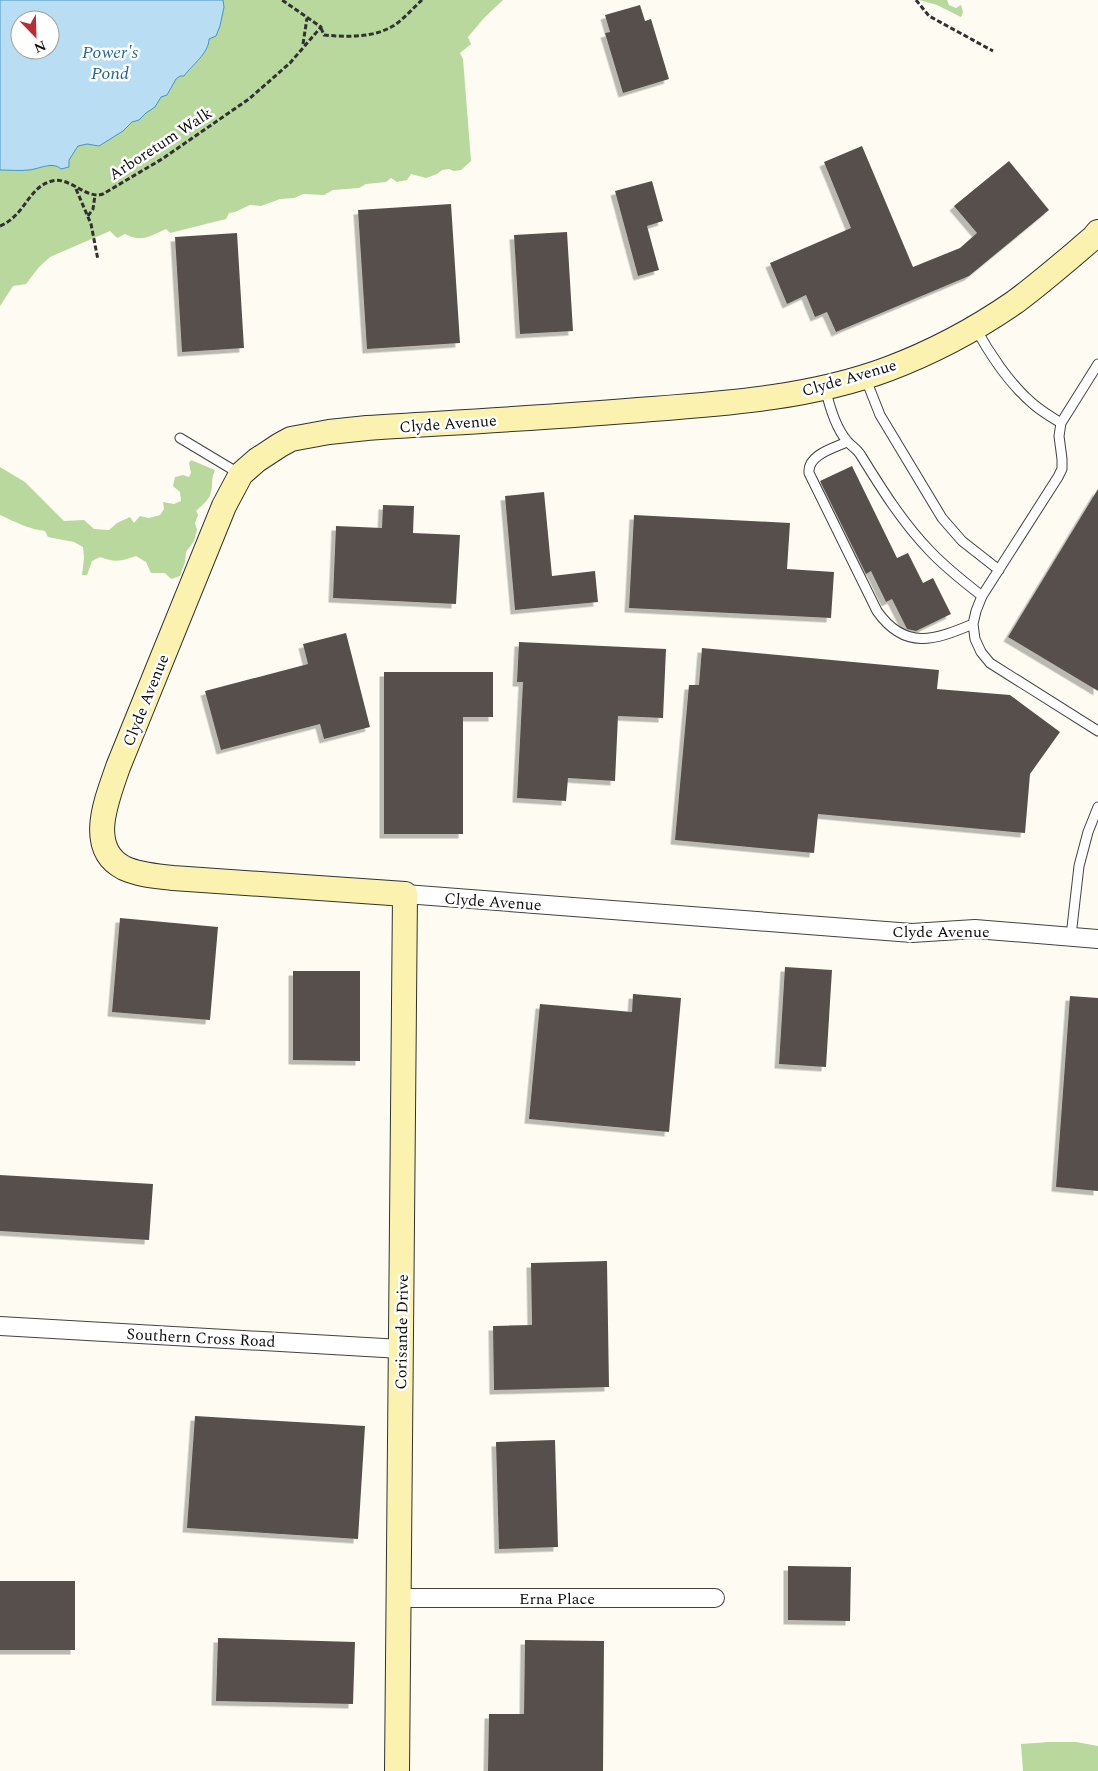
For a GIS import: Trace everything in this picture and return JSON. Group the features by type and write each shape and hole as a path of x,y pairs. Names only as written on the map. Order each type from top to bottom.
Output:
{"street":[{"name":"Clyde Avenue","path":"1098,232 1033,288 975,327 926,352 864,377 825,387 767,398 707,405 329,432 291,439 268,452 240,474 224,506 118,767 105,804 102,832 104,845 110,857 124,868 140,873 173,878 912,933 975,929 1098,939"},
{"name":"Corisande Drive","path":"397,1771 405,894"},
{"name":"Southern Cross Road","path":"0,1326 401,1348"},
{"name":"Erna Place","path":"399,1598 715,1598"}],"lane":[{"path":"975,327 994,357 1023,395 1043,412 1061,423"},
{"path":"1098,364 1061,423 1059,436 1062,469 982,596 973,624 975,639 981,652 990,663 1098,730"},
{"path":"864,377 880,415 942,518 962,541 999,570"},
{"path":"825,387 836,421 847,442 856,448 888,499 929,550 982,596"},
{"path":"180,438 240,474"},
{"path":"847,442 811,461 808,467 809,473 876,611 884,622 894,630 907,637 920,640 936,638 973,624"},
{"path":"1071,936 1079,866 1088,832 1098,807"}],"path":[{"path":"282,0 321,27 324,35 338,36 377,34 394,26 422,0"},
{"path":"916,0 929,16 993,51"},
{"path":"303,46 307,18"},
{"name":"Arboretum Walk","path":"0,226 16,217 33,193 48,182 59,180 95,195 103,194 162,159 249,99 283,70 321,27"},
{"path":"76,188 93,232 98,260"},
{"path":"88,216 93,209 95,195"}],"green space":[{"path":"0,0 503,0 468,37 471,44 460,53 463,59 471,161 461,170 442,170 426,178 411,174 407,180 397,182 391,178 386,182 366,184 359,188 333,190 324,195 303,194 294,198 280,199 261,206 250,205 229,213 226,219 170,233 166,229 146,238 136,238 125,234 117,238 110,231 50,257 39,267 26,284 13,286 0,306"},
{"path":"919,0 947,0 949,5 956,8 961,5 963,12 961,17 937,5"},
{"path":"191,460 215,470 209,497 196,511 198,515 195,523 197,530 194,541 186,552 180,576 171,579 165,573 151,573 146,562 136,556 118,561 100,557 92,561 87,575 82,575 83,547 74,542 48,537 45,531 28,527 0,515 0,467 25,482 64,521 84,520 94,529 109,530 117,523 130,517 134,523 140,516 149,518 160,515 164,509 163,502 174,504 181,501 180,492 173,486 175,477 183,475 189,477 191,473 189,463"},
{"path":"1076,1742 1098,1746 1098,1771 1023,1771 1021,1744"}],"water":[{"name":"Power's Pond","path":"0,0 223,0 224,7 216,36 209,39 203,54 184,76 176,79 167,95 161,97 155,107 139,120 132,122 123,131 99,146 87,144 78,146 69,160 69,167 61,169 50,166 0,170"}],"building":[{"path":"640,5 645,21 651,19 669,79 623,93 605,33 610,32 605,15"},
{"path":"862,146 913,267 960,248 977,233 954,206 1009,161 1049,210 969,276 836,332 827,312 815,317 806,295 787,304 770,263 851,228 824,162"},
{"path":"652,181 663,221 647,226 659,270 638,276 615,191"},
{"path":"451,204 460,343 367,349 358,210"},
{"path":"567,232 573,331 520,334 514,235"},
{"path":"237,233 244,348 182,352 175,237"},
{"path":"852,466 897,558 908,553 923,583 933,578 951,614 916,631 907,629 892,599 886,602 871,571 866,574 820,481"},
{"path":"1098,489 1098,691 1008,637"},
{"path":"544,492 552,576 595,571 598,602 515,610 505,496"},
{"path":"383,505 414,506 413,533 460,535 456,604 333,598 336,526 382,528"},
{"path":"634,515 790,523 787,569 834,572 831,618 629,608"},
{"path":"346,633 370,727 324,739 320,724 221,750 205,691 308,664 303,644"},
{"path":"519,642 666,649 663,718 618,716 615,781 568,778 566,801 517,798 523,682 517,682"},
{"path":"702,648 939,670 937,689 1010,695 1060,732 1030,774 1025,833 818,814 814,853 675,840 689,685 699,685"},
{"path":"384,672 493,672 493,717 463,717 463,834 384,834"},
{"path":"120,918 218,927 210,1020 112,1012"},
{"path":"785,967 832,970 826,1067 779,1064"},
{"path":"293,971 360,971 360,1061 293,1060"},
{"path":"633,994 681,998 669,1132 529,1119 540,1004 632,1012"},
{"path":"1070,996 1098,998 1098,1191 1056,1187"},
{"path":"0,1175 153,1184 149,1240 0,1231"},
{"path":"607,1261 609,1387 494,1390 493,1326 532,1325 531,1263"},
{"path":"195,1416 365,1426 358,1539 187,1528"},
{"path":"555,1440 558,1547 499,1549 496,1442"},
{"path":"788,1566 851,1567 850,1621 788,1620"},
{"path":"0,1581 75,1581 75,1650 0,1650"},
{"path":"218,1638 355,1642 353,1704 216,1701"},
{"path":"525,1640 604,1641 603,1771 488,1771 489,1714 524,1714"}]}
